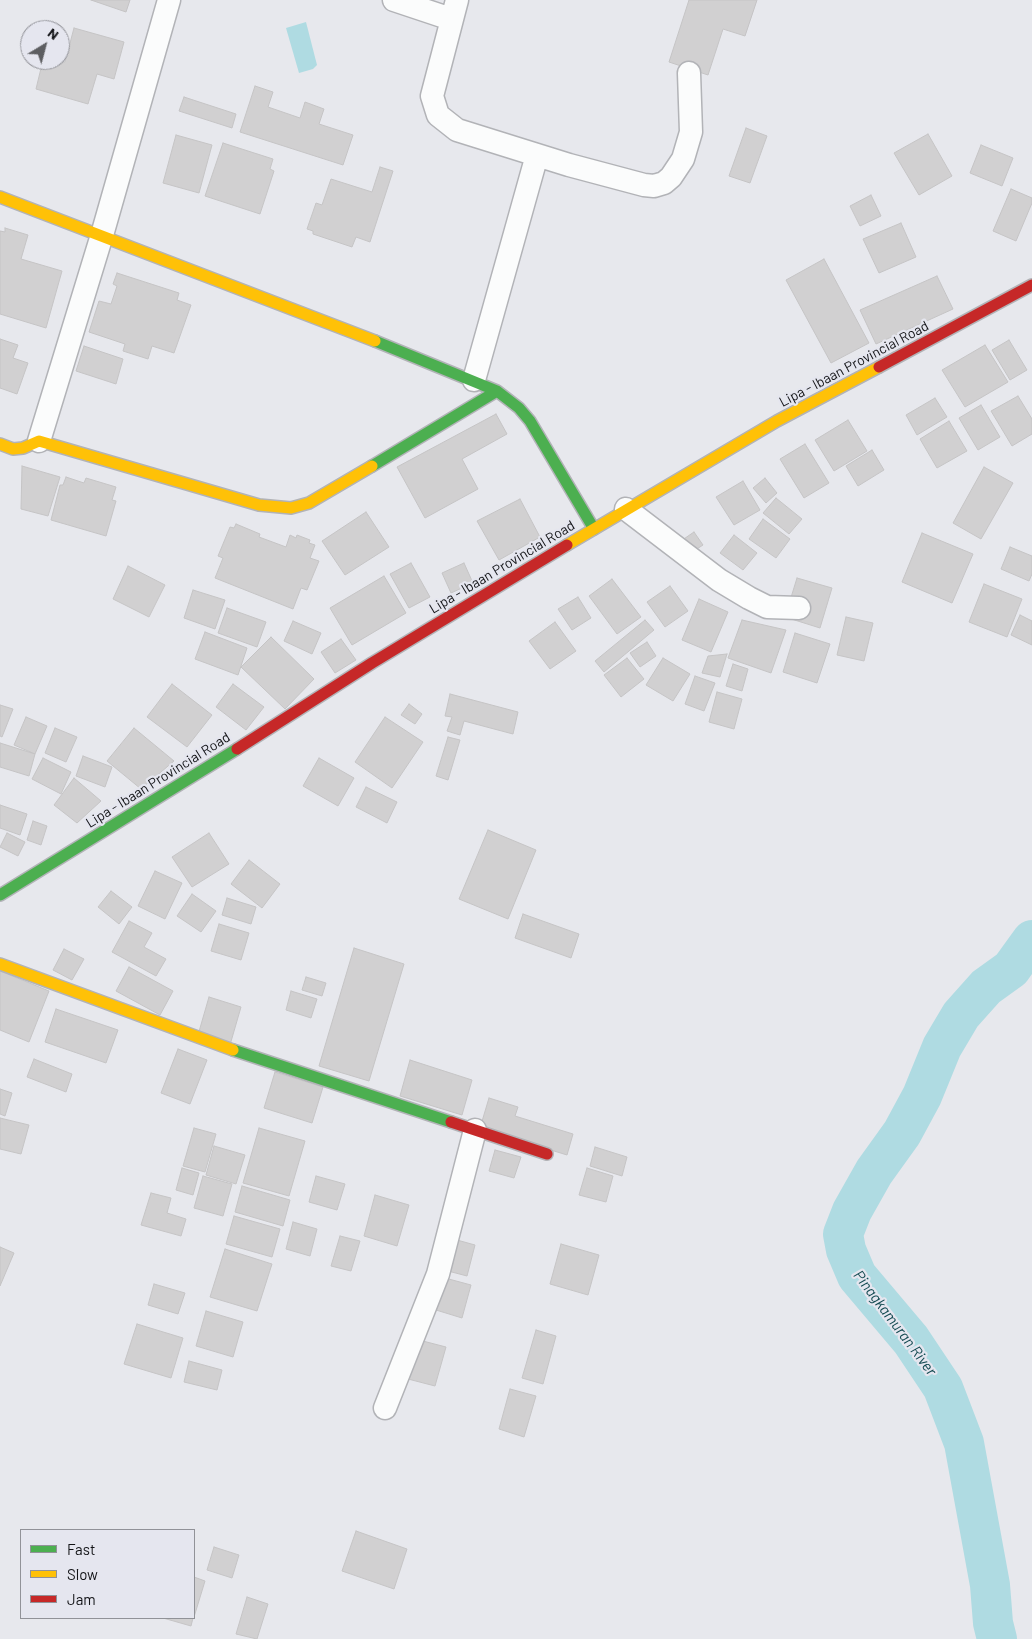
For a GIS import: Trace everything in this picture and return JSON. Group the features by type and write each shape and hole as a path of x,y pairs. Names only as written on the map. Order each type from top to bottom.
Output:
{"street":[{"path":"39,442 102,235 169,0"},
{"path":"394,0 454,10 433,90 434,107 438,115 457,130 644,185 654,186 664,182 679,167 691,132 689,73"},
{"path":"474,380 537,155"},
{"path":"0,197 474,380 497,391 519,408 530,421 594,529"},
{"name":"Lipa - Ibaan Provincial Road","path":"0,894 291,716 372,663 626,509 777,421 1032,285"},
{"path":"0,444 13,449 23,448 39,442 259,505 292,508 308,503 497,391"},
{"path":"626,509 719,580 749,598 767,607 799,608"},
{"path":"0,964 239,1052 547,1154"},
{"path":"385,1408 438,1274 475,1130"}],"water":[{"path":"306,22 317,65 313,69 299,73 286,28"}],"building":[{"path":"91,0 130,0 126,12"},
{"path":"689,0 757,0 745,36 723,29 708,75 669,62"},
{"path":"74,28 124,42 114,79 97,74 88,104 36,89 41,70 70,70 70,43"},
{"path":"255,86 273,92 268,107 300,118 305,102 324,109 319,124 353,135 343,165 240,132"},
{"path":"184,97 236,114 232,128 179,111"},
{"path":"746,128 767,136 750,183 729,176"},
{"path":"928,134 952,176 919,195 894,153"},
{"path":"176,135 212,145 199,193 163,183"},
{"path":"223,143 273,159 270,169 274,171 260,214 205,196"},
{"path":"981,145 1013,158 1002,186 970,173"},
{"path":"380,167 393,171 370,242 356,237 352,247 313,234 313,231 307,229 316,203 322,205 331,179 372,192"},
{"path":"1011,189 1032,198 1032,203 1016,241 993,231"},
{"path":"871,195 881,216 860,226 850,206"},
{"path":"901,223 916,257 879,273 863,239"},
{"path":"5,228 28,235 21,259 62,271 46,328 0,314 0,231 5,232"},
{"path":"824,259 869,343 831,363 786,280"},
{"path":"117,273 179,293 177,300 191,305 174,353 152,346 148,359 123,351 125,344 89,332 99,301 111,304 117,286 113,284"},
{"path":"937,276 953,309 876,344 860,310"},
{"path":"0,339 18,345 13,358 28,363 17,394 0,388"},
{"path":"1009,340 1027,370 1010,380 992,350"},
{"path":"985,345 1008,382 965,407 942,370"},
{"path":"84,346 123,359 116,384 76,371"},
{"path":"1018,396 1032,419 1032,434 1012,446 991,411"},
{"path":"935,398 947,417 917,435 906,415"},
{"path":"981,405 1000,437 978,450 959,418"},
{"path":"496,414 507,434 462,459 478,489 425,518 397,467"},
{"path":"848,420 867,451 834,471 815,440"},
{"path":"949,421 967,451 937,468 920,439"},
{"path":"805,444 829,483 804,498 780,459"},
{"path":"872,450 884,470 858,486 846,466"},
{"path":"22,466 60,477 48,516 21,509"},
{"path":"984,467 1013,483 981,539 953,523"},
{"path":"66,477 84,483 86,478 116,487 112,500 116,501 106,536 51,520 60,485 63,485"},
{"path":"765,478 777,493 766,503 753,488"},
{"path":"743,481 760,510 734,525 716,497"},
{"path":"776,498 802,519 789,534 763,513"},
{"path":"520,499 540,537 499,560 477,521"},
{"path":"366,512 389,547 345,575 322,541"},
{"path":"763,519 790,539 776,558 749,539"},
{"path":"236,524 260,534 259,537 286,547 290,535 296,538 297,535 310,540 309,543 315,545 310,558 319,561 307,590 301,588 293,609 215,578 223,558 218,556 230,527 234,528"},
{"path":"694,532 703,545 686,556 678,543"},
{"path":"922,533 973,554 952,603 902,582"},
{"path":"734,535 757,553 743,570 720,553"},
{"path":"1010,547 1032,556 1032,574 1029,581 1001,569"},
{"path":"411,563 430,597 409,608 390,574"},
{"path":"464,563 473,583 451,593 442,573"},
{"path":"128,566 165,585 149,617 113,599"},
{"path":"384,576 406,613 352,645 330,608"},
{"path":"797,578 832,588 820,628 785,617"},
{"path":"612,579 641,617 617,634 589,596"},
{"path":"984,584 1022,599 1007,637 969,622"},
{"path":"670,586 688,611 665,627 647,602"},
{"path":"193,590 225,600 215,629 184,618"},
{"path":"578,597 591,618 572,630 558,609"},
{"path":"699,599 728,612 711,652 682,640"},
{"path":"227,608 266,622 257,647 218,633"},
{"path":"1020,615 1032,621 1032,645 1011,635"},
{"path":"846,617 873,623 864,661 837,655"},
{"path":"645,620 654,630 604,672 595,661"},
{"path":"742,620 786,630 771,673 728,658"},
{"path":"293,621 321,633 312,654 284,641"},
{"path":"555,622 576,651 550,669 529,641"},
{"path":"205,632 247,648 238,675 195,659"},
{"path":"795,633 830,644 817,683 783,672"},
{"path":"271,637 314,679 285,709 241,667"},
{"path":"341,639 356,660 335,673 321,652"},
{"path":"647,642 656,656 640,667 630,653"},
{"path":"727,654 720,677 702,673 708,656"},
{"path":"627,658 644,679 621,697 604,675"},
{"path":"663,658 690,674 673,701 646,685"},
{"path":"733,664 748,669 742,691 726,686"},
{"path":"695,676 715,683 704,711 685,704"},
{"path":"172,684 212,715 187,747 147,717"},
{"path":"233,684 264,707 246,730 216,707"},
{"path":"717,692 742,699 734,729 709,722"},
{"path":"450,694 518,712 513,734 464,721 460,735 447,731 452,717 445,716"},
{"path":"409,704 422,714 415,724 401,715"},
{"path":"0,705 13,709 2,737 0,736"},
{"path":"26,717 47,726 35,754 14,745"},
{"path":"385,717 423,742 392,788 355,762"},
{"path":"55,728 77,737 66,762 45,753"},
{"path":"134,728 174,761 141,789 107,761"},
{"path":"448,737 460,740 448,780 436,776"},
{"path":"0,743 35,754 29,776 0,767"},
{"path":"83,756 112,767 105,787 76,776"},
{"path":"43,758 71,772 61,794 32,779"},
{"path":"319,758 354,778 338,806 303,786"},
{"path":"74,778 101,801 77,823 54,805"},
{"path":"366,787 397,802 387,823 356,807"},
{"path":"0,805 27,814 20,835 0,828"},
{"path":"33,821 47,826 41,845 27,840"},
{"path":"488,830 536,850 508,919 459,899"},
{"path":"7,833 25,842 18,856 0,847"},
{"path":"209,833 229,864 192,887 172,857"},
{"path":"249,860 280,884 262,908 231,884"},
{"path":"155,871 182,883 165,919 138,906"},
{"path":"111,891 132,907 119,924 98,907"},
{"path":"192,894 216,911 201,932 177,916"},
{"path":"227,898 256,907 251,924 222,915"},
{"path":"523,914 579,934 571,958 515,938"},
{"path":"129,921 152,933 144,947 166,959 156,976 112,952"},
{"path":"219,924 249,933 241,960 211,951"},
{"path":"354,948 404,964 369,1081 319,1066"},
{"path":"64,949 84,959 72,980 53,970"},
{"path":"129,967 173,991 160,1015 116,991"},
{"path":"0,971 49,991 29,1042 0,1030"},
{"path":"306,977 326,983 322,996 302,990"},
{"path":"291,991 317,999 311,1018 286,1010"},
{"path":"209,997 241,1007 230,1045 198,1035"},
{"path":"56,1009 118,1030 106,1063 45,1042"},
{"path":"178,1049 207,1060 190,1104 161,1093"},
{"path":"34,1059 72,1074 66,1092 27,1077"},
{"path":"410,1060 472,1080 462,1115 400,1096"},
{"path":"275,1072 323,1087 312,1123 264,1108"},
{"path":"0,1089 12,1093 5,1116 0,1114"},
{"path":"489,1098 518,1107 515,1116 573,1134 567,1155 480,1128"},
{"path":"0,1118 29,1125 21,1154 0,1149"},
{"path":"194,1128 216,1134 205,1172 183,1166"},
{"path":"259,1128 305,1141 289,1196 243,1183"},
{"path":"214,1146 245,1155 236,1184 206,1175"},
{"path":"595,1147 627,1157 622,1176 590,1166"},
{"path":"495,1150 521,1157 514,1178 489,1171"},
{"path":"182,1168 199,1173 193,1195 176,1190"},
{"path":"587,1168 613,1176 606,1202 579,1195"},
{"path":"203,1176 232,1184 223,1216 194,1208"},
{"path":"316,1176 345,1184 337,1210 309,1202"},
{"path":"242,1186 290,1200 283,1226 235,1212"},
{"path":"151,1193 171,1198 167,1213 186,1219 181,1236 141,1225"},
{"path":"375,1195 409,1205 397,1246 364,1236"},
{"path":"234,1216 280,1229 272,1257 226,1244"},
{"path":"293,1222 317,1229 310,1256 286,1249"},
{"path":"340,1236 360,1241 351,1271 331,1266"},
{"path":"457,1240 475,1245 467,1276 448,1271"},
{"path":"561,1244 599,1255 588,1295 550,1284"},
{"path":"0,1247 14,1253 0,1286"},
{"path":"225,1249 272,1264 257,1311 210,1297"},
{"path":"445,1278 471,1285 462,1318 436,1310"},
{"path":"154,1284 185,1293 178,1314 148,1305"},
{"path":"206,1311 243,1322 233,1357 196,1346"},
{"path":"137,1324 183,1338 171,1378 124,1364"},
{"path":"536,1330 556,1336 543,1384 522,1378"},
{"path":"419,1340 446,1347 435,1386 408,1379"},
{"path":"189,1361 222,1370 217,1390 184,1382"},
{"path":"510,1389 536,1396 524,1437 499,1429"},
{"path":"356,1531 407,1549 394,1589 342,1571"},
{"path":"214,1547 239,1555 232,1578 207,1570"},
{"path":"195,1577 205,1581 195,1614"},
{"path":"247,1597 268,1604 257,1639 236,1634"},
{"path":"166,1619 193,1619 191,1626"}],"waterway":[{"name":"Pinagkamuran River","path":"997,1639 993,1623 990,1585 964,1443 943,1388 911,1340 857,1276 846,1250 843,1234 852,1211 874,1172 902,1133 922,1096 942,1047 961,1015 986,987 1011,969 1032,940"}],"traffic: fast":[{"path":"375,341 497,391 519,408 530,421 594,529"},
{"path":"372,466 497,391"},
{"path":"0,895 237,749"},
{"path":"233,1050 451,1122"}],"traffic: slow":[{"path":"0,197 375,341"},
{"path":"567,545 777,421 879,367"},
{"path":"0,444 13,449 23,448 39,441 259,505 291,508 309,503 372,466"},
{"path":"0,964 233,1050"}],"traffic: jam":[{"path":"879,367 1032,285"},
{"path":"237,749 372,663 567,545"},
{"path":"451,1122 547,1154"}]}
